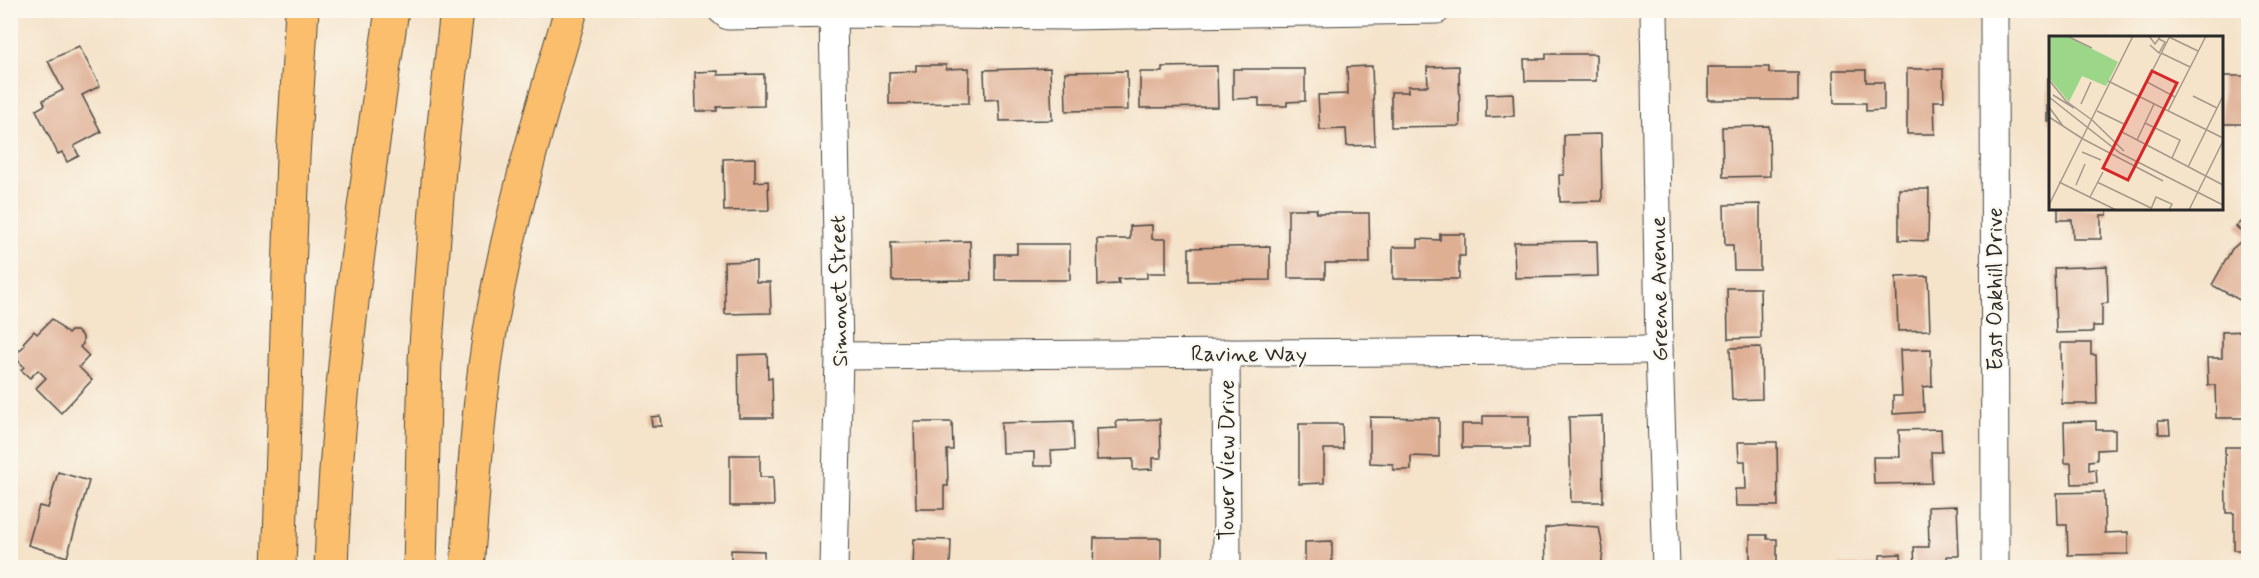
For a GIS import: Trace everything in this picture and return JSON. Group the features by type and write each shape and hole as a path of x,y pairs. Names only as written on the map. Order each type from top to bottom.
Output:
{"highway":[{"path":"279,567 293,157 302,10"},
{"path":"331,567 337,437 362,216 392,10"},
{"path":"420,567 425,359 439,169 457,10"},
{"path":"467,567 480,408 493,315 536,128 571,10"}],"street":[{"path":"721,10 728,16 1437,10"},
{"name":"Greene Avenue","path":"1654,10 1659,350 1666,567"},
{"name":"East Oakhill Drive","path":"1994,10 1995,567"},
{"name":"Simonet Street","path":"833,14 839,356 834,567"},
{"name":"Ravine Way","path":"839,356 1659,350"},
{"name":"Tower View Drive","path":"1226,353 1227,567"}],"building":[{"path":"79,46 100,86 82,95 101,132 74,146 79,156 67,162 62,152 58,154 36,110 45,105 43,100 63,90 48,61"},
{"path":"1546,54 1596,54 1596,81 1525,81 1524,59 1546,59"},
{"path":"916,65 946,65 946,69 969,68 969,103 889,104 889,72 916,71"},
{"path":"1217,66 1218,107 1140,108 1140,72 1162,72 1162,67"},
{"path":"1372,66 1375,145 1347,146 1346,129 1320,130 1318,95 1348,94 1347,67"},
{"path":"1459,66 1460,126 1391,127 1391,92 1408,92 1408,86 1428,86 1427,67"},
{"path":"1708,67 1769,67 1769,73 1798,73 1798,100 1708,100"},
{"path":"1050,68 1052,120 1000,121 999,99 985,100 984,70"},
{"path":"1233,69 1305,69 1305,101 1287,102 1287,106 1259,106 1259,98 1233,99"},
{"path":"1907,69 1943,69 1944,101 1934,101 1935,134 1907,134"},
{"path":"1833,70 1866,70 1866,82 1884,82 1884,110 1866,111 1866,103 1834,103"},
{"path":"718,71 718,75 764,74 764,106 717,107 717,111 696,111 695,72"},
{"path":"1127,71 1128,110 1066,111 1065,72"},
{"path":"2223,76 2245,76 2245,82 2248,82 2246,124 2223,124"},
{"path":"2048,78 2049,78 2049,122"},
{"path":"1513,93 1514,116 1486,117 1486,94"},
{"path":"1769,126 1770,176 1723,177 1722,127"},
{"path":"1601,134 1602,201 1560,202 1559,175 1564,175 1564,135"},
{"path":"755,158 755,182 768,181 769,210 724,211 723,159"},
{"path":"1899,189 1929,189 1928,241 1899,240"},
{"path":"1760,204 1760,270 1734,270 1733,245 1725,245 1724,205"},
{"path":"1288,209 1317,209 1316,213 1369,213 1370,263 1325,263 1325,278 1288,278"},
{"path":"2058,210 2107,210 2107,215 2101,215 2101,239 2073,239 2072,220 2058,220"},
{"path":"2248,215 2248,296 2245,303 2212,285 2232,249 2246,237 2236,226"},
{"path":"1152,225 1152,239 1166,239 1166,273 1147,273 1147,278 1118,279 1119,284 1098,285 1097,239 1130,239 1130,226"},
{"path":"1440,234 1465,234 1465,256 1459,256 1459,279 1393,279 1393,247 1418,247 1418,239 1440,240"},
{"path":"970,241 971,280 892,281 891,243"},
{"path":"1597,241 1598,276 1515,278 1514,242"},
{"path":"1017,244 1070,244 1070,280 995,280 995,254 1017,254"},
{"path":"1270,246 1270,280 1189,281 1189,248"},
{"path":"756,261 756,282 770,282 771,313 725,314 724,262"},
{"path":"2107,266 2108,303 2102,304 2102,326 2093,326 2093,332 2056,333 2054,268"},
{"path":"1928,276 1930,330 1898,331 1896,277"},
{"path":"1727,288 1760,288 1761,338 1728,339"},
{"path":"52,319 68,334 71,331 77,331 83,337 83,344 80,347 89,356 79,367 92,380 61,413 36,388 46,378 38,370 30,378 21,370 24,367 14,356 34,331 37,334"},
{"path":"2248,331 2248,418 2216,418 2215,385 2208,385 2207,358 2222,358 2222,332"},
{"path":"2061,343 2091,343 2091,355 2096,355 2097,404 2062,404"},
{"path":"1761,347 1762,399 1732,400 1730,348"},
{"path":"1931,349 1932,386 1923,387 1924,412 1893,414 1893,396 1902,396 1900,350"},
{"path":"767,354 768,379 772,378 773,418 739,418 738,355"},
{"path":"660,416 661,426 652,426 651,417"},
{"path":"1483,416 1529,416 1529,448 1462,448 1462,424 1483,424"},
{"path":"1602,416 1603,502 1571,502 1569,417"},
{"path":"1370,417 1439,418 1439,457 1411,456 1411,470 1393,470 1393,464 1370,463"},
{"path":"1160,419 1161,458 1153,458 1153,469 1133,470 1133,459 1097,460 1096,429 1117,428 1116,421"},
{"path":"1073,421 1074,450 1051,451 1052,466 1034,466 1034,452 1002,453 1001,423"},
{"path":"2096,421 2096,430 2115,430 2115,449 2097,450 2097,460 2089,461 2089,470 2096,469 2097,483 2072,484 2071,463 2065,463 2064,422"},
{"path":"2158,421 2169,421 2170,434 2159,434"},
{"path":"914,422 952,422 953,450 947,450 948,486 944,486 944,509 916,509"},
{"path":"1299,424 1342,424 1343,449 1324,449 1324,483 1299,484"},
{"path":"1941,429 1942,452 1931,452 1932,483 1874,484 1873,457 1900,457 1899,430"},
{"path":"1738,442 1777,442 1778,506 1736,506 1735,489 1746,489 1745,461 1739,461"},
{"path":"2225,447 2248,447 2248,550 2234,550 2234,513 2226,513"},
{"path":"730,455 760,455 760,477 773,477 774,506 730,506"},
{"path":"58,472 89,481 67,557 28,545 39,506 48,508"},
{"path":"2104,492 2105,533 2128,532 2128,554 2068,555 2067,525 2058,525 2057,493"},
{"path":"1957,506 1959,556 1947,556 1948,568 1915,568 1914,547 1929,547 1928,507"},
{"path":"1566,525 1599,527 1603,549 1601,568 1546,568 1545,528"},
{"path":"1750,535 1767,535 1767,539 1777,539 1777,568 1750,568"},
{"path":"1094,538 1161,538 1161,568 1093,568"},
{"path":"914,539 951,540 950,568 913,568"},
{"path":"1332,541 1332,568 1305,568 1305,542"},
{"path":"731,550 764,551 764,568 731,568"},
{"path":"1901,554 1902,568 1840,568 1840,565 1880,565 1880,555"}]}
